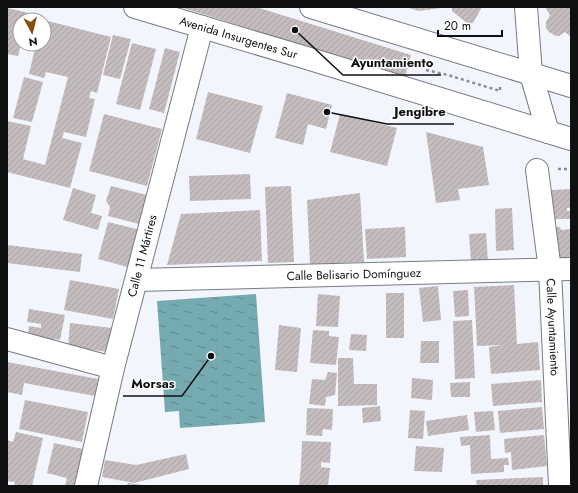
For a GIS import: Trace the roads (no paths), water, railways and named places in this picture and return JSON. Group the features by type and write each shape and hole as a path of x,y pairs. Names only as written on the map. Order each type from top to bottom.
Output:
{"street":[{"name":"Avenida Insurgentes Sur","path":"135,7 571,139"},
{"path":"311,7 571,86"},
{"path":"526,7 531,74 548,132"},
{"name":"Calle 11 Mártires","path":"86,486 113,368 202,27"},
{"name":"Calle Ayuntamiento","path":"537,170 561,270 560,486"},
{"name":"Calle Belisario Domínguez","path":"137,280 561,270"},
{"path":"7,339 113,368"}],"water":[{"path":"256,294 265,422 180,428 179,411 165,412 157,301"}],"place":[{"name":"Ayuntamiento","path":"295,30"},
{"name":"Jengibre","path":"327,112"},
{"name":"Morsas","path":"211,356"}]}
